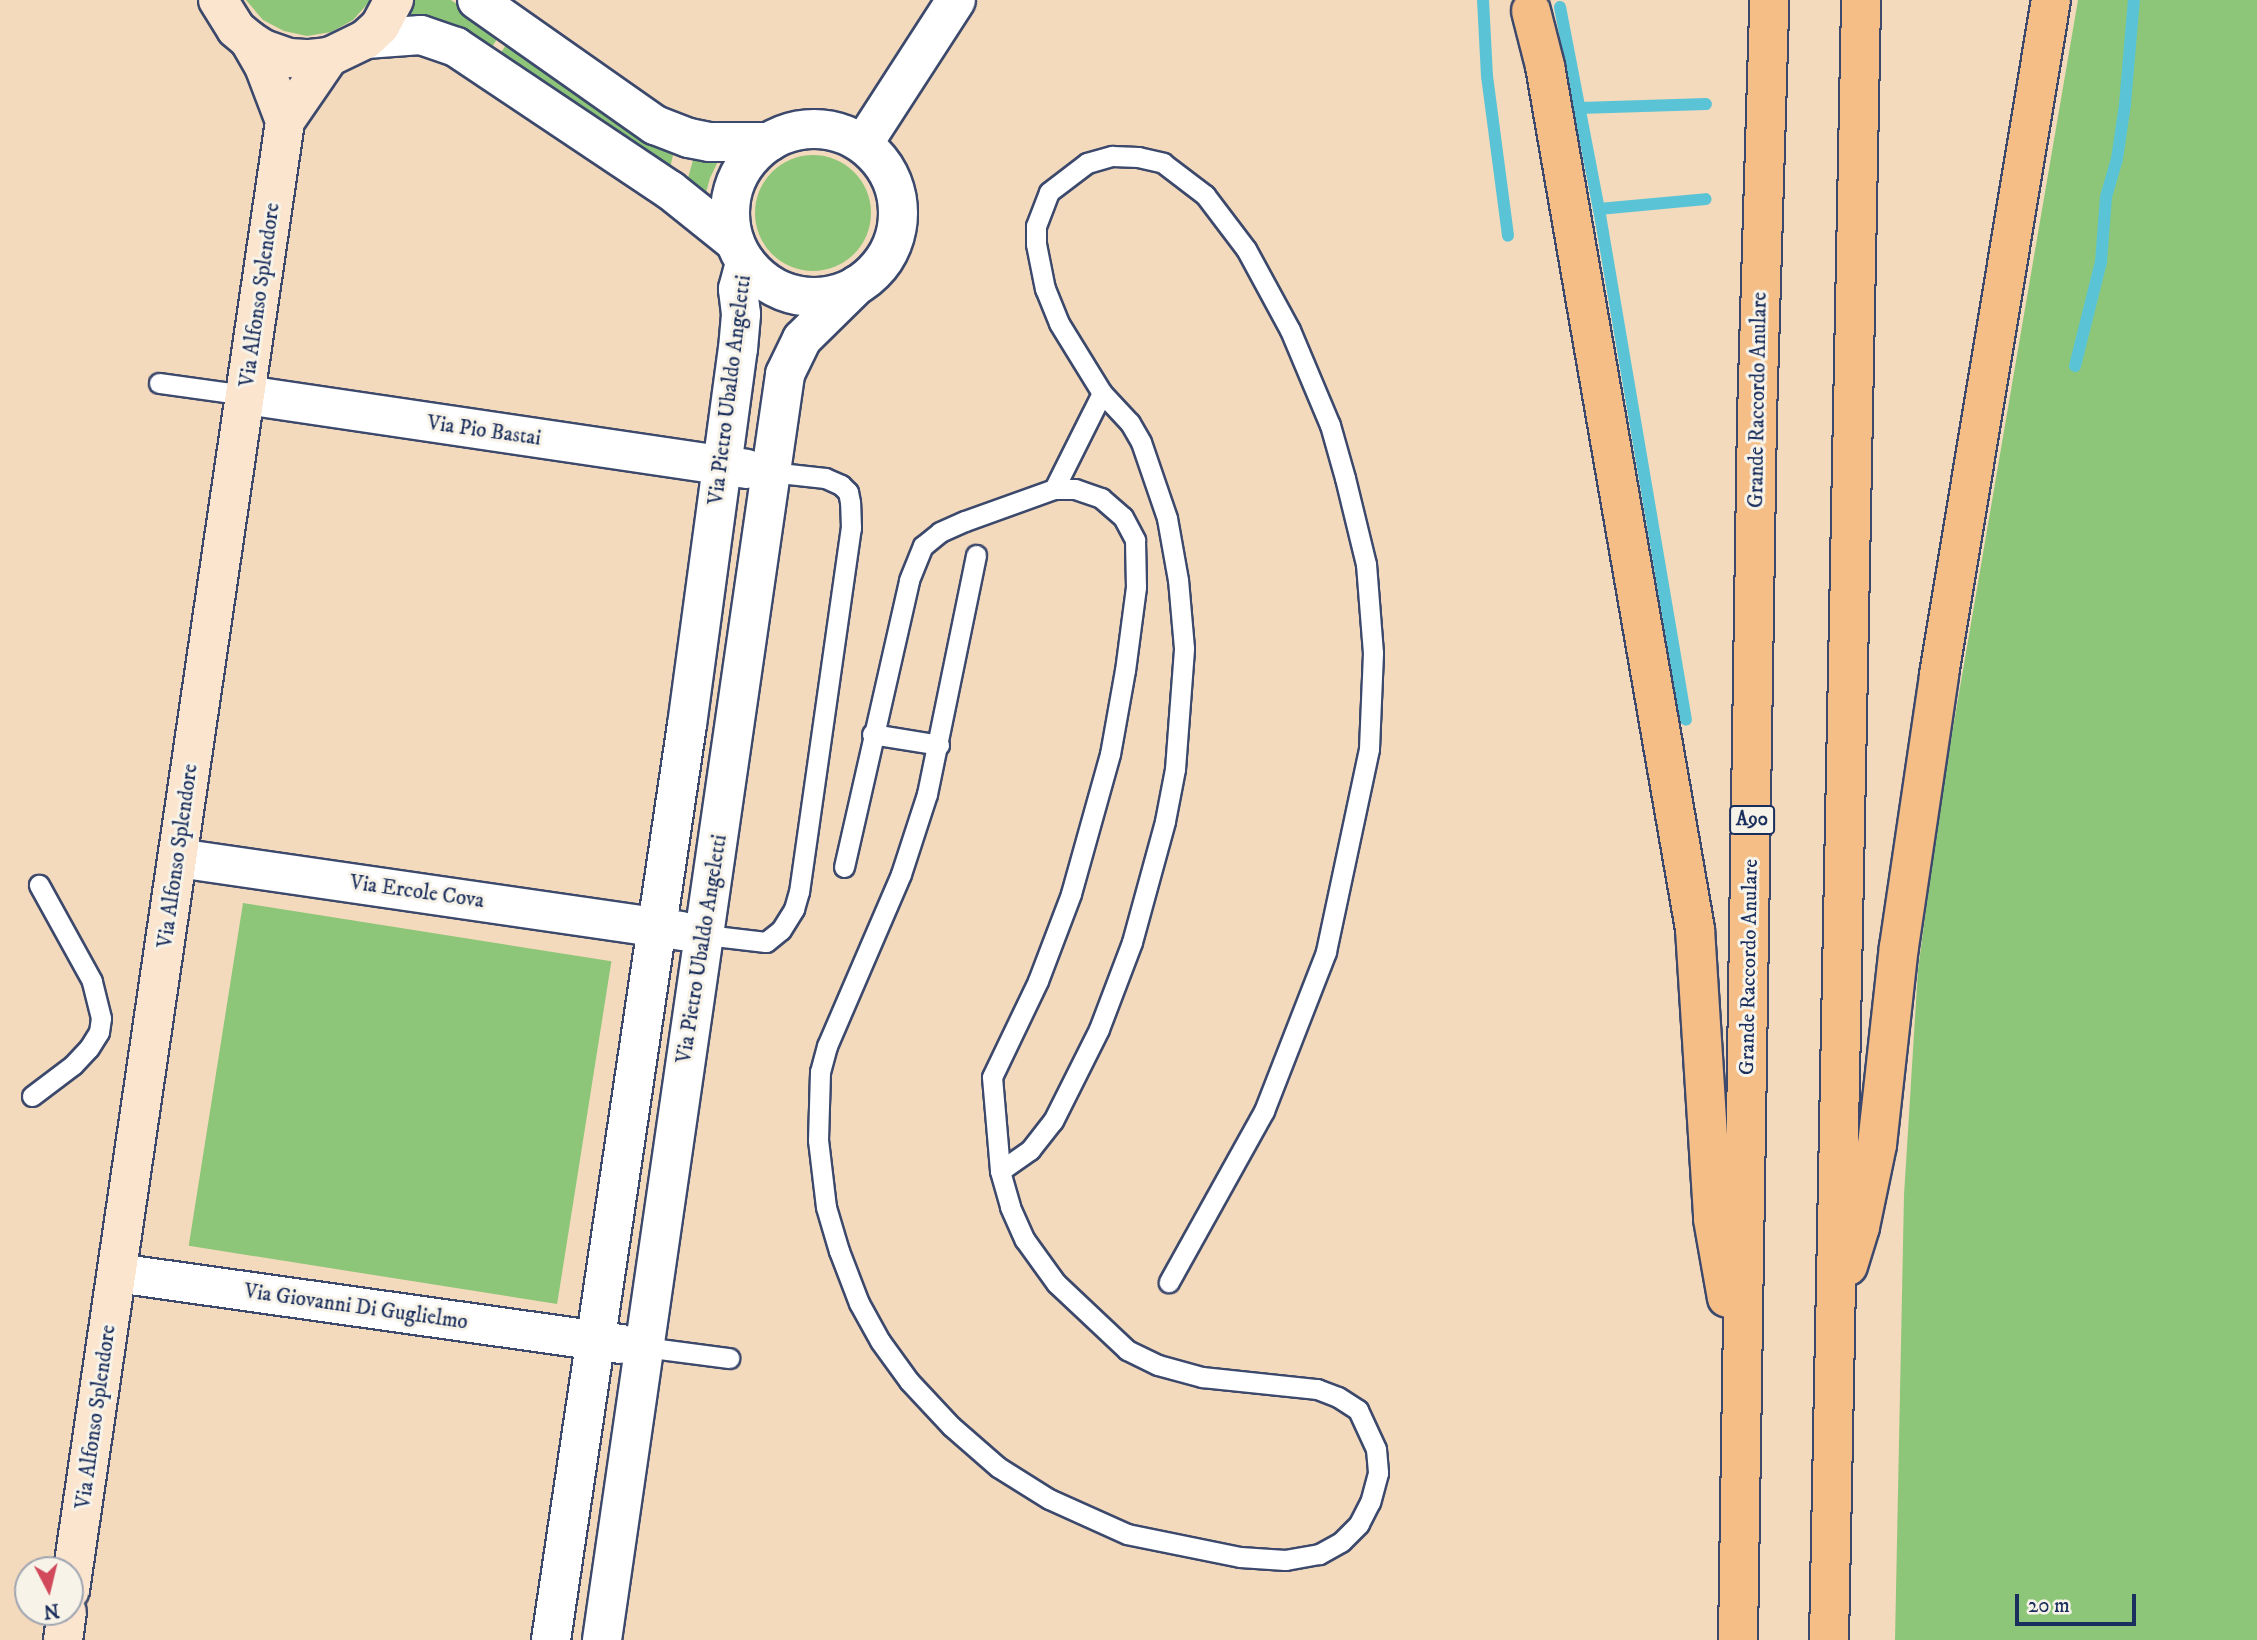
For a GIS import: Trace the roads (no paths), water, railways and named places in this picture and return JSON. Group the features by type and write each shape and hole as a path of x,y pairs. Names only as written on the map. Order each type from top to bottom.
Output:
{"highway":[{"name":"Grande Raccordo Anulare","path":"1738,1640 1757,416 1769,0"},
{"path":"1829,1640 1861,0"},
{"path":"1835,1301 1860,1227 1877,1145 1899,947 1939,675 2051,0"},
{"path":"1531,11 1545,66 1579,274 1691,904 1700,988 1713,1219 1741,1360"}],"street":[{"name":"Via Alfonso Splendore","path":"218,0 264,66 285,121"},
{"path":"248,40 263,49 289,58 330,57 366,39 380,26 394,0"},
{"path":"477,0 655,125 689,138 709,142 769,142"},
{"path":"863,144 956,0"},
{"path":"366,39 421,35 456,47 670,190 740,252 762,280 784,292 822,296 858,285 876,270 889,251 897,228 898,204 892,181 880,161 863,144 841,133 816,129 791,131 769,142 748,161 734,186 729,214 740,252"},
{"name":"Via Alfonso Splendore","path":"75,1556 285,121 330,57"},
{"name":"Via Pietro Ubaldo Angeletti","path":"551,1640 722,466 741,314 738,289 740,252"},
{"name":"Via Pietro Ubaldo Angeletti","path":"602,1640 706,935 770,472 790,360 814,324 858,285"},
{"name":"Via Pio Bastai","path":"246,395 770,472"},
{"name":"Via Ercole Cova","path":"178,858 706,935"},
{"name":"Via Giovanni Di Guglielmo","path":"117,1273 644,1347"}],"lane":[{"path":"1000,1171 1030,1150 1053,1121 1100,1029 1132,942 1165,821 1175,769 1184,648 1175,560 1167,519 1141,442 1130,424 1102,393 1059,323 1045,289 1036,244 1036,226 1049,192 1087,163 1112,156 1138,157 1163,163 1205,195 1246,249 1290,330 1330,425 1352,503 1366,564 1373,653 1369,749 1326,952 1264,1111 1169,1282"},
{"path":"159,383 246,395"},
{"path":"1054,489 1102,393"},
{"path":"706,935 766,942 781,930 794,909 851,528 848,492 841,485 825,478 770,472"},
{"path":"844,867 909,580 923,546 940,532 965,521 1054,489 1086,492 1101,498 1123,517 1135,540 1136,587 1110,754 1071,894 1038,981 992,1077 1000,1171 1010,1207 1025,1240 1056,1283 1127,1350 1158,1365 1202,1377 1317,1389 1338,1397 1358,1410 1376,1449 1378,1473 1370,1502 1359,1524 1341,1542 1319,1554 1285,1560 1240,1557 1140,1537 1087,1518 998,1467 951,1426 909,1381 880,1341 859,1303 826,1207 816,1113 820,1072 827,1046 901,874 927,794 976,555"},
{"path":"872,734 939,745"},
{"path":"32,1096 73,1065 89,1048 99,1032 101,1018 92,981 39,885"},
{"path":"644,1347 729,1358"}],"waterway":[{"path":"1483,0 1487,76 1508,236"},
{"path":"2075,366 2101,262 2106,197 2117,159 2125,104 2134,0"},
{"path":"1560,7 1599,209 1686,720"},
{"path":"1580,108 1706,104"},
{"path":"1599,209 1706,199"}]}
